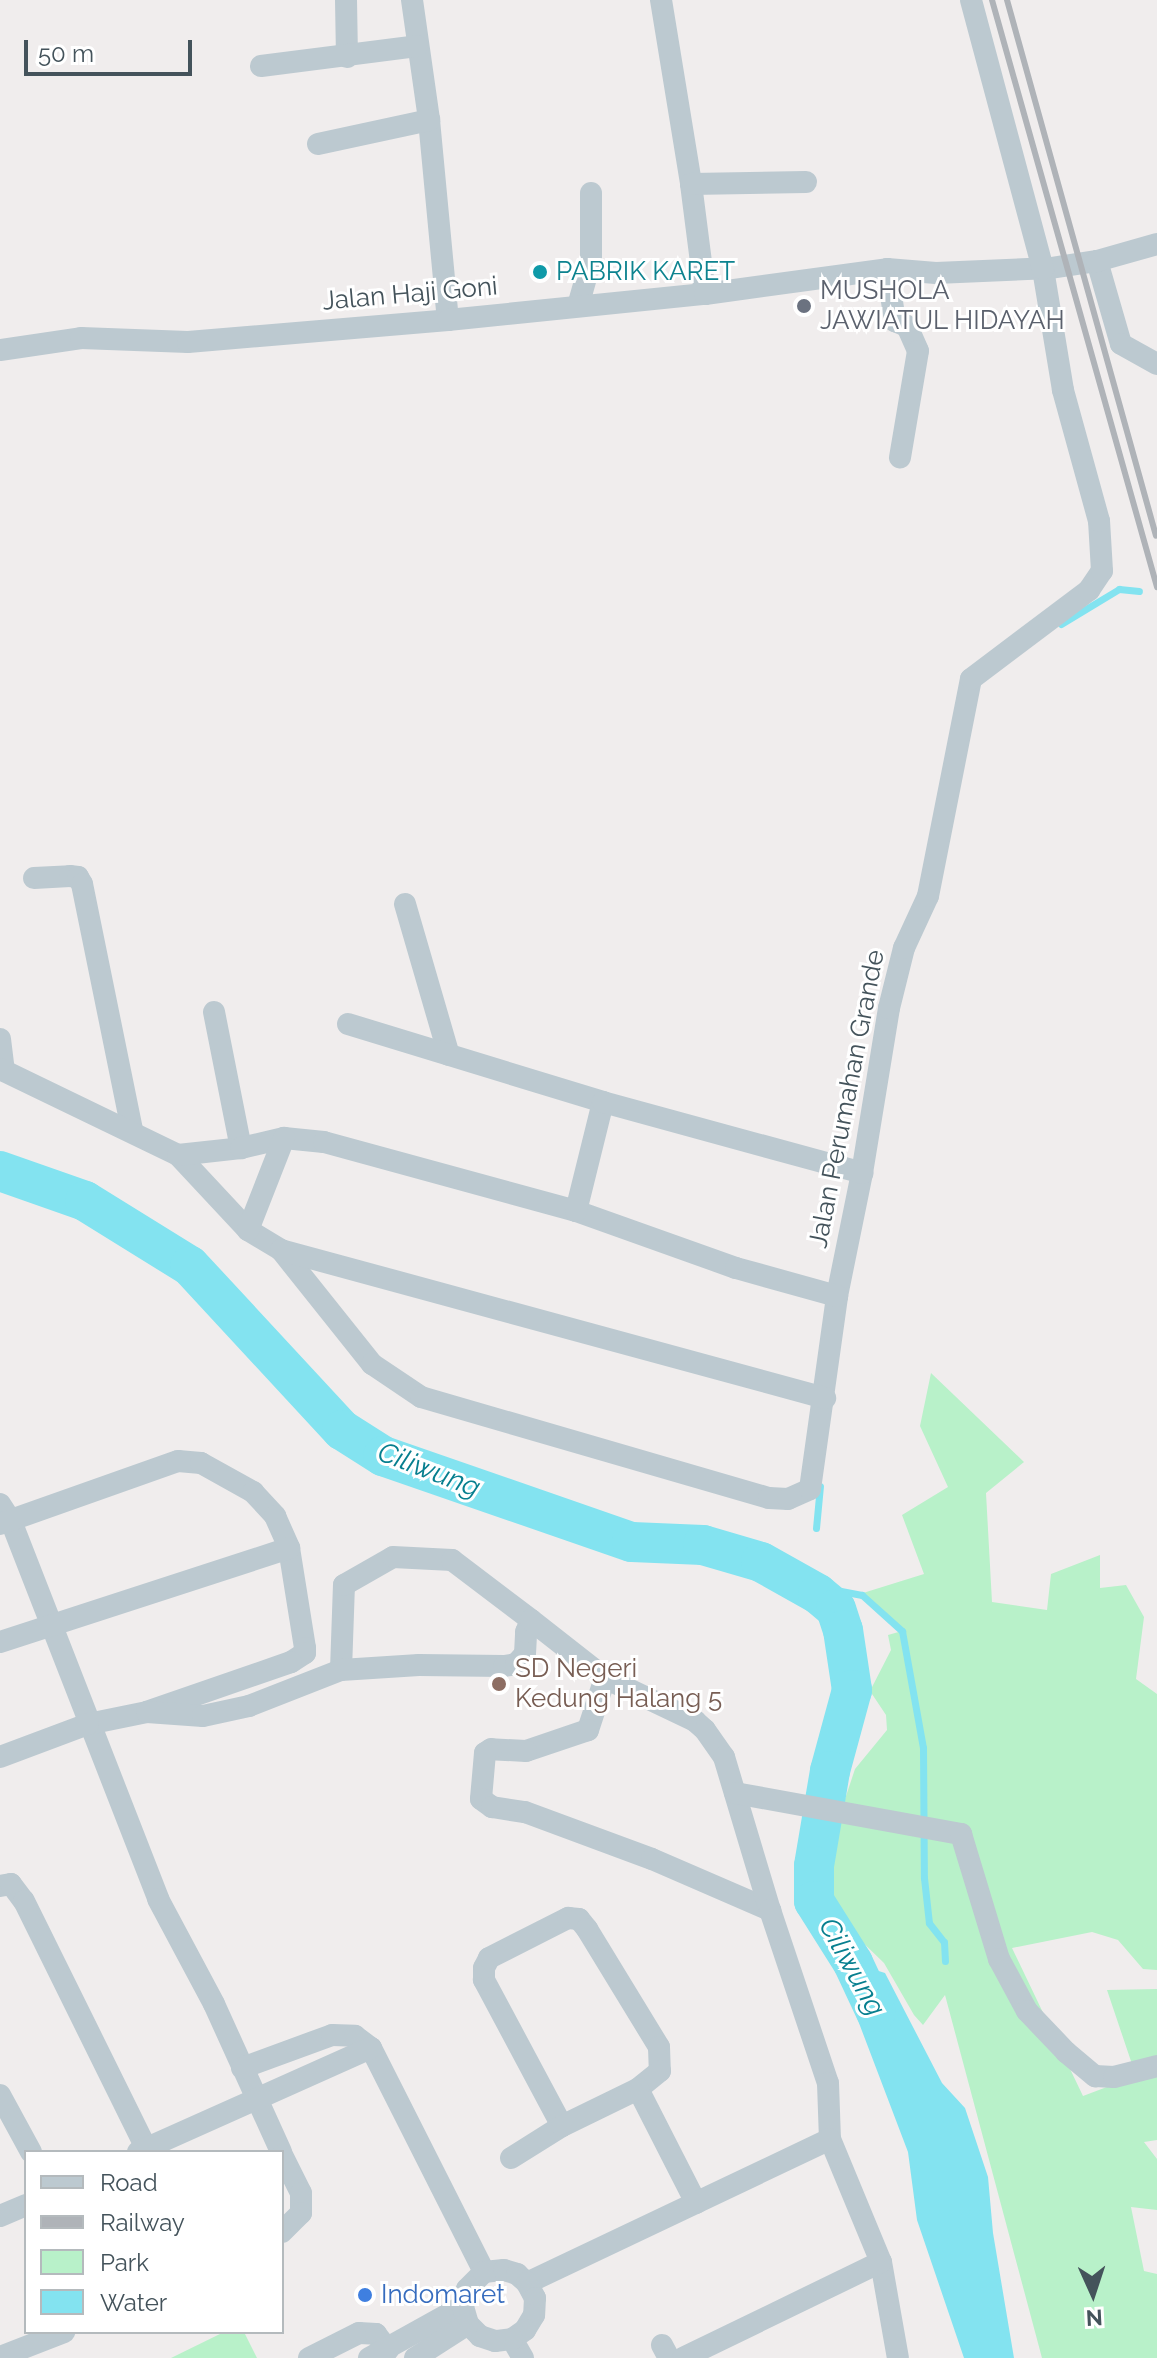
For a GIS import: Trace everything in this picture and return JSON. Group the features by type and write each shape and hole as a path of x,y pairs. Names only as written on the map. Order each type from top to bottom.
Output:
{"street":[{"path":"346,0 347,57"},
{"path":"412,0 429,120 448,320"},
{"path":"661,0 691,184 705,294"},
{"name":"Jalan Perumahan Grande","path":"281,1250 372,1364 421,1397 769,1498 802,1496 810,1489 814,1478 837,1296 862,1173 889,1008 904,948 928,896 971,679 1089,590 1102,571 1099,521 1063,390 1043,269 971,0"},
{"path":"261,66 417,46"},
{"path":"318,144 429,120"},
{"path":"691,184 806,182"},
{"path":"578,306 591,260 591,193"},
{"name":"Jalan Haji Goni","path":"0,350 81,338 188,342 448,320 705,294 887,269 936,273 1043,269 1097,261 1157,244"},
{"path":"1097,261 1121,344 1157,364"},
{"path":"887,269 895,321 907,326 918,351 900,457"},
{"path":"34,878 78,877 82,884 132,1130"},
{"path":"405,904 449,1055"},
{"path":"214,1012 241,1148"},
{"path":"348,1024 603,1102 862,1173"},
{"path":"0,1039 2,1070 80,1110 132,1130 178,1155 248,1230 281,1250 825,1398"},
{"path":"576,1211 603,1102"},
{"path":"178,1155 241,1148 284,1138 324,1142 576,1211 736,1268 837,1296"},
{"path":"248,1230 284,1138"},
{"path":"0,1757 88,1724 147,1712 291,1662 305,1653 289,1548 275,1516 253,1492 192,1460 178,1461 4,1516 50,1625 88,1724 158,1899 214,2004 280,2150"},
{"path":"0,1642 289,1548"},
{"path":"341,1670 344,1585 393,1557 452,1560 605,1678 705,1730 724,1757 770,1910 828,2083 830,2139 881,2262 898,2358"},
{"path":"147,1712 203,1716 249,1706 341,1670 419,1665 494,1668 516,1664 525,1654 526,1632 531,1620"},
{"path":"605,1678 588,1730 526,1751 491,1749 485,1753 481,1799 492,1807 525,1812 652,1859 770,1910"},
{"path":"735,1793 961,1834 999,1959 1027,2011 1066,2052 1095,2076 1114,2077 1157,2066"},
{"path":"0,1886 11,1884 24,1901 142,2150 371,2048"},
{"path":"511,2158 562,2126 638,2089 660,2071 659,2047 579,1919 555,1922 489,1958 484,1968 484,1980 562,2126"},
{"path":"242,2068 332,2035 355,2036 371,2048 484,2272"},
{"path":"638,2089 696,2203"},
{"path":"0,2095 30,2150"},
{"path":"527,2283 830,2139"},
{"path":"284,2159 301,2193 301,2213 284,2230"},
{"path":"0,2216 24,2206"},
{"path":"683,2358 881,2262"},
{"path":"504,2270 527,2283 535,2298 534,2315 517,2349 480,2336 465,2315 467,2289 484,2272 504,2270"},
{"path":"309,2358 359,2333 376,2334 379,2354 465,2315"},
{"path":"415,2358 465,2315"},
{"path":"0,2357 59,2334"}],"green space":[{"path":"931,1373 1024,1462 986,1493 992,1602 1047,1610 1051,1574 1100,1555 1100,1588 1126,1585 1144,1617 1136,1679 1157,1694 1157,1970 1143,1969 1118,1940 1092,1932 1012,1948 1083,2096 1136,2076 1107,1990 1157,1989 1157,2140 1144,2142 1157,2159 1157,2210 1131,2207 1144,2271 1157,2274 1157,2358 1042,2358 945,1995 923,2025 884,1963 819,1900 829,1847 855,1769 887,1730 886,1715 870,1691 891,1650 888,1635 902,1631 863,1593 924,1574 902,1515 948,1487 920,1426"},
{"path":"220,2334 245,2334 257,2358 171,2358"}],"water":[{"path":"853,1963 885,1973 942,2083 965,2108 988,2177 993,2233 1014,2358 964,2358 917,2220 908,2152 843,1981"}],"waterway":[{"path":"1061,624 1119,589 1139,591"},
{"name":"Ciliwung","path":"0,1171 85,1201 190,1266 342,1430 383,1456 632,1542 703,1545 761,1562 818,1594 836,1609 843,1630 852,1690 830,1771 814,1866 814,1901 853,1963 876,2012"},
{"path":"816,1528 820,1486"},
{"name":"Ciliwung","path":"799,1583 862,1595 902,1631 923,1748 924,1878 929,1923 944,1942 945,1961"}],"railway":[{"path":"992,0 1157,587"},
{"path":"1007,0 1156,536"}],"place":[{"name":"PABRIK KARET","path":"540,272"},
{"name":"MUSHOLA JAWIATUL HIDAYAH","path":"804,306"},
{"name":"SD Negeri Kedung Halang 5","path":"499,1684"},
{"name":"Indomaret","path":"365,2295"}]}
